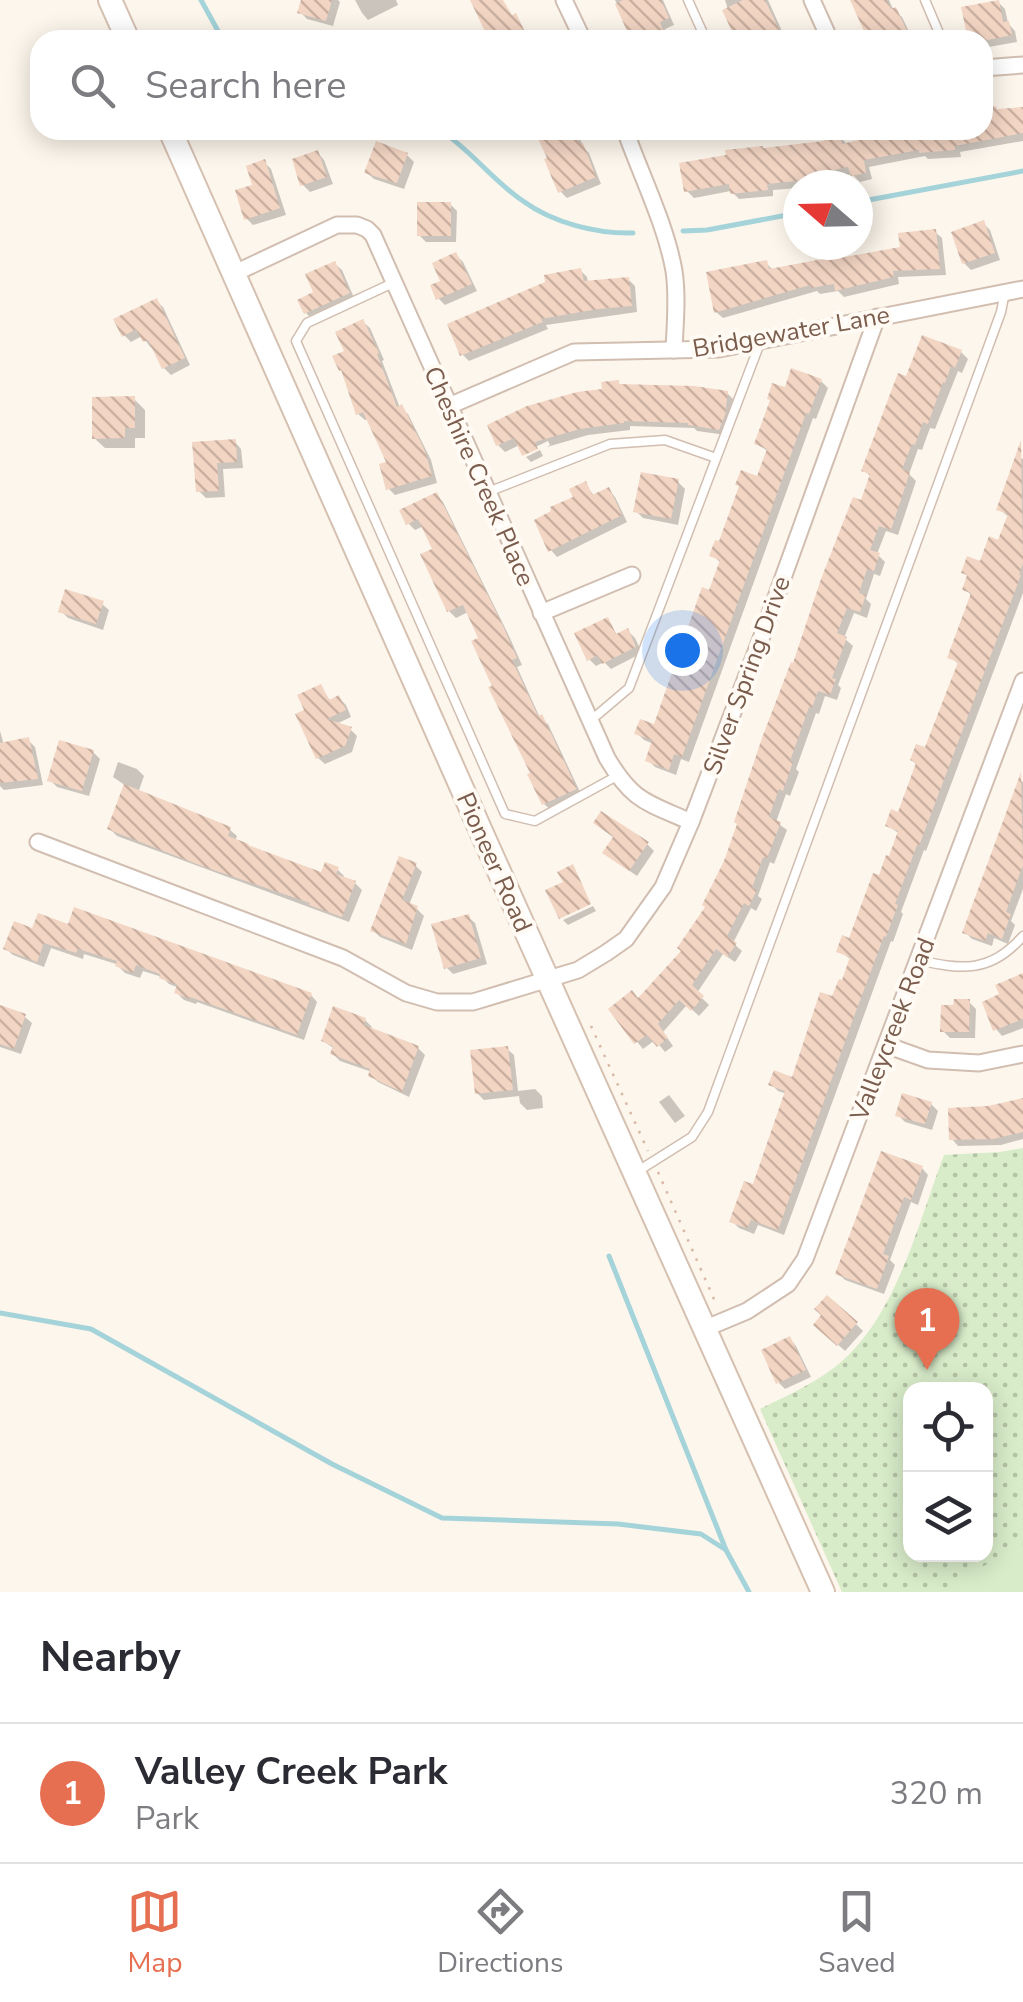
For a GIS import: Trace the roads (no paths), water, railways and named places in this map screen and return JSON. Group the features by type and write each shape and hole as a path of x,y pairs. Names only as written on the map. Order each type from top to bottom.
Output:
{"main road":[{"path":"110,0 124,30"},
{"name":"Pioneer Road","path":"174,140 824,1592"}],"street":[{"path":"564,0 578,30"},
{"path":"812,0 826,30"},
{"path":"993,67 1023,65"},
{"path":"629,140 674,271 674,350"},
{"name":"Cheshire Creek Place","path":"233,274 337,225 367,229 374,236 590,722 618,776 640,800 691,822"},
{"name":"Bridgewater Lane","path":"449,406 574,352 719,349 1023,288"},
{"name":"Silver Spring Drive","path":"38,842 343,958 406,993 437,1002 473,1002 578,970 626,939 663,887 691,822 878,317"},
{"path":"541,612 632,575"},
{"name":"Valleycreek Road","path":"704,1329 747,1311 788,1284 806,1259 1023,681"},
{"path":"886,1045 928,1060 978,1063 1023,1054"}],"lane":[{"path":"688,0 702,30"},
{"path":"925,0 938,30"},
{"path":"395,282 307,323 296,341 505,814 534,821 618,776"},
{"path":"634,1174 692,1137 708,1112 1002,312 1006,291"},
{"path":"590,722 628,688 761,340"},
{"path":"487,492 610,444 665,440 716,458"},
{"path":"918,960 950,968 975,966 1011,950 1023,936"}],"waterway":[{"path":"201,0 218,30"},
{"path":"453,140 535,209 576,226 633,233"},
{"path":"873,199 1023,171"},
{"path":"683,231 783,216"},
{"path":"609,1256 726,1550 749,1592"},
{"path":"0,1313 91,1329 332,1464 442,1518 618,1524 701,1534 726,1550"}],"place":[{"name":"Valley Creek Park","path":"927,1370"}]}
